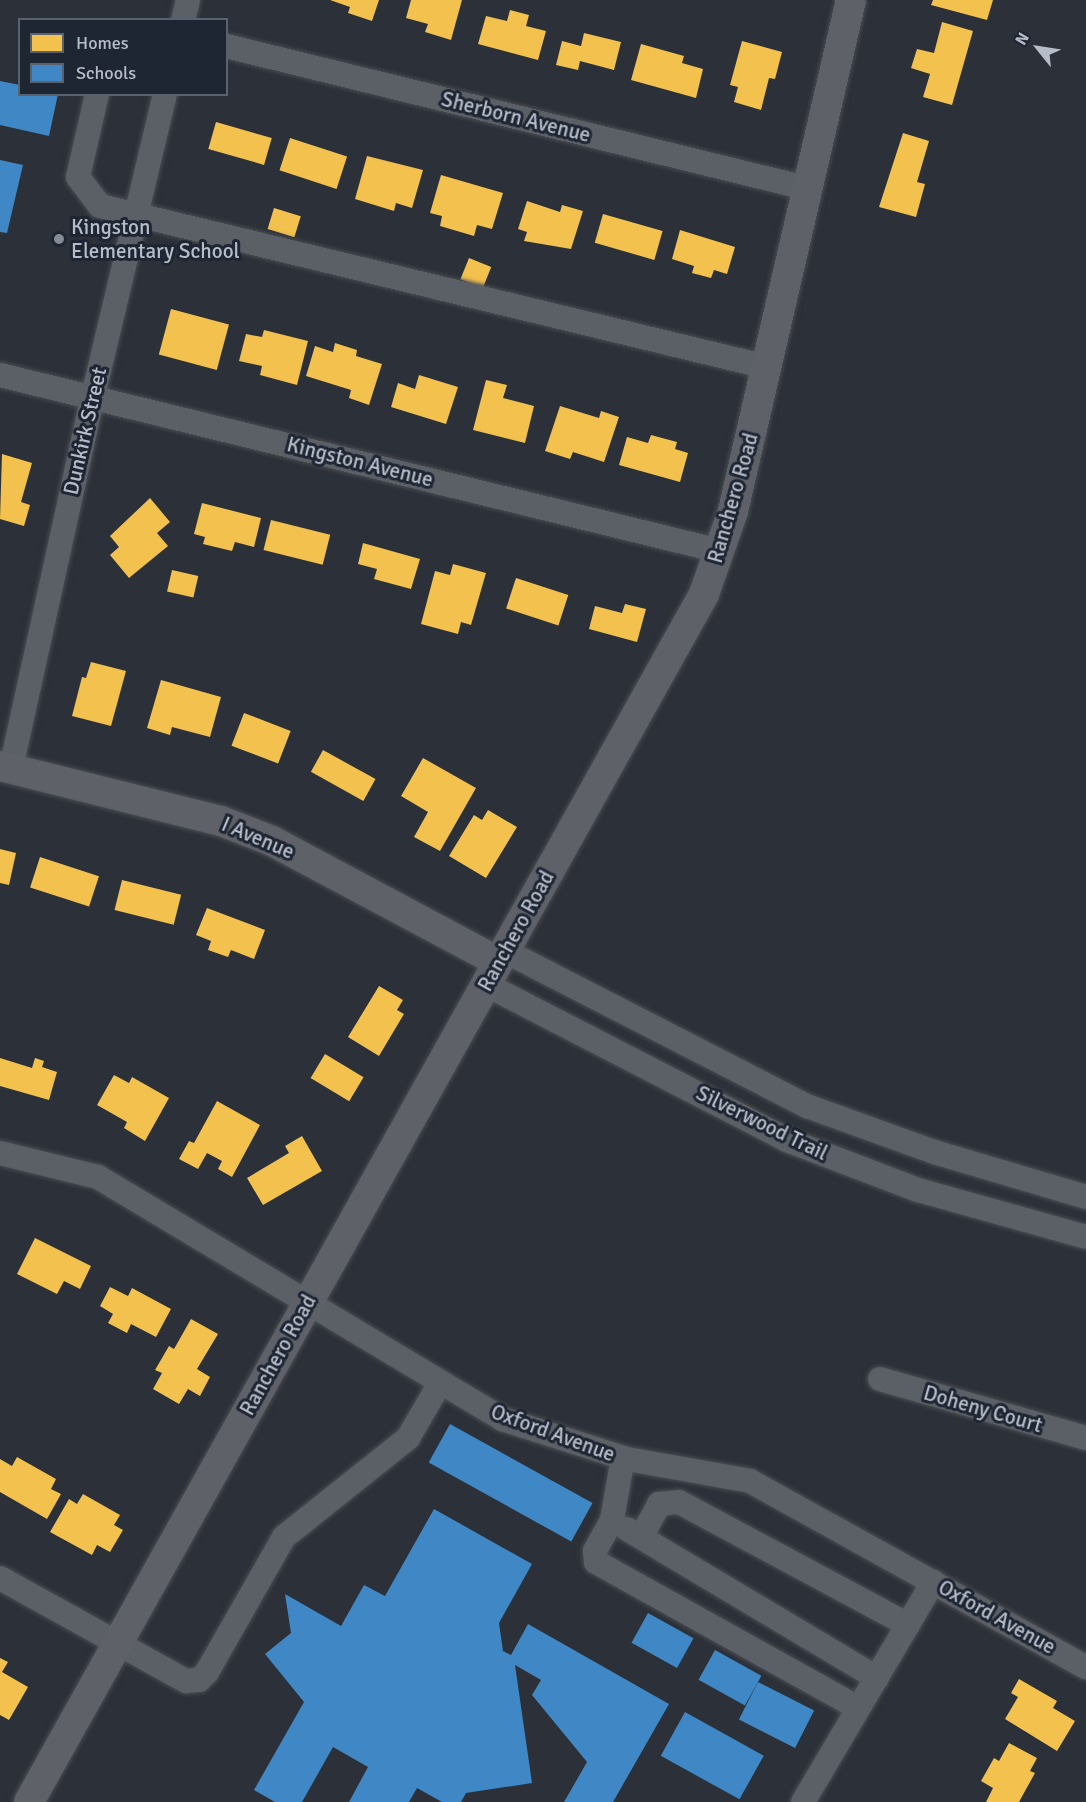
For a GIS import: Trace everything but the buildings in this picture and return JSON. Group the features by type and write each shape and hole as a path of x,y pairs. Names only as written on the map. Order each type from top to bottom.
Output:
{"main road":[{"name":"Ranchero Road","path":"29,1802 119,1644 306,1304 697,610 720,551 767,367 806,188 851,0"},
{"name":"I Avenue","path":"6,767 221,821 272,841 496,966"}],"street":[{"path":"184,18 188,0"},
{"name":"Sherborn Avenue","path":"228,46 806,188"},
{"path":"97,96 78,177 100,206 767,367"},
{"name":"Dunkirk Street","path":"6,767 165,96"},
{"name":"Kingston Avenue","path":"0,375 720,551"},
{"name":"Silverwood Trail","path":"496,966 807,1106 933,1152 1086,1197"},
{"name":"Silverwood Trail","path":"496,966 787,1140 918,1190 1086,1237"},
{"name":"Oxford Avenue","path":"0,1153 98,1177 306,1304 502,1419 623,1458 750,1480 1086,1666"},
{"name":"Doheny Court","path":"880,1379 1086,1438"},
{"path":"0,1578 186,1681 199,1680 207,1672 284,1537 408,1438 440,1383"},
{"path":"623,1458 607,1529 595,1551 596,1562 858,1708"},
{"path":"641,1538 659,1504 679,1502 908,1625"},
{"path":"607,1529 641,1538 877,1678"},
{"path":"803,1802 933,1582"}],"place":[{"name":"Kingston Elementary School","path":"59,239"}]}
